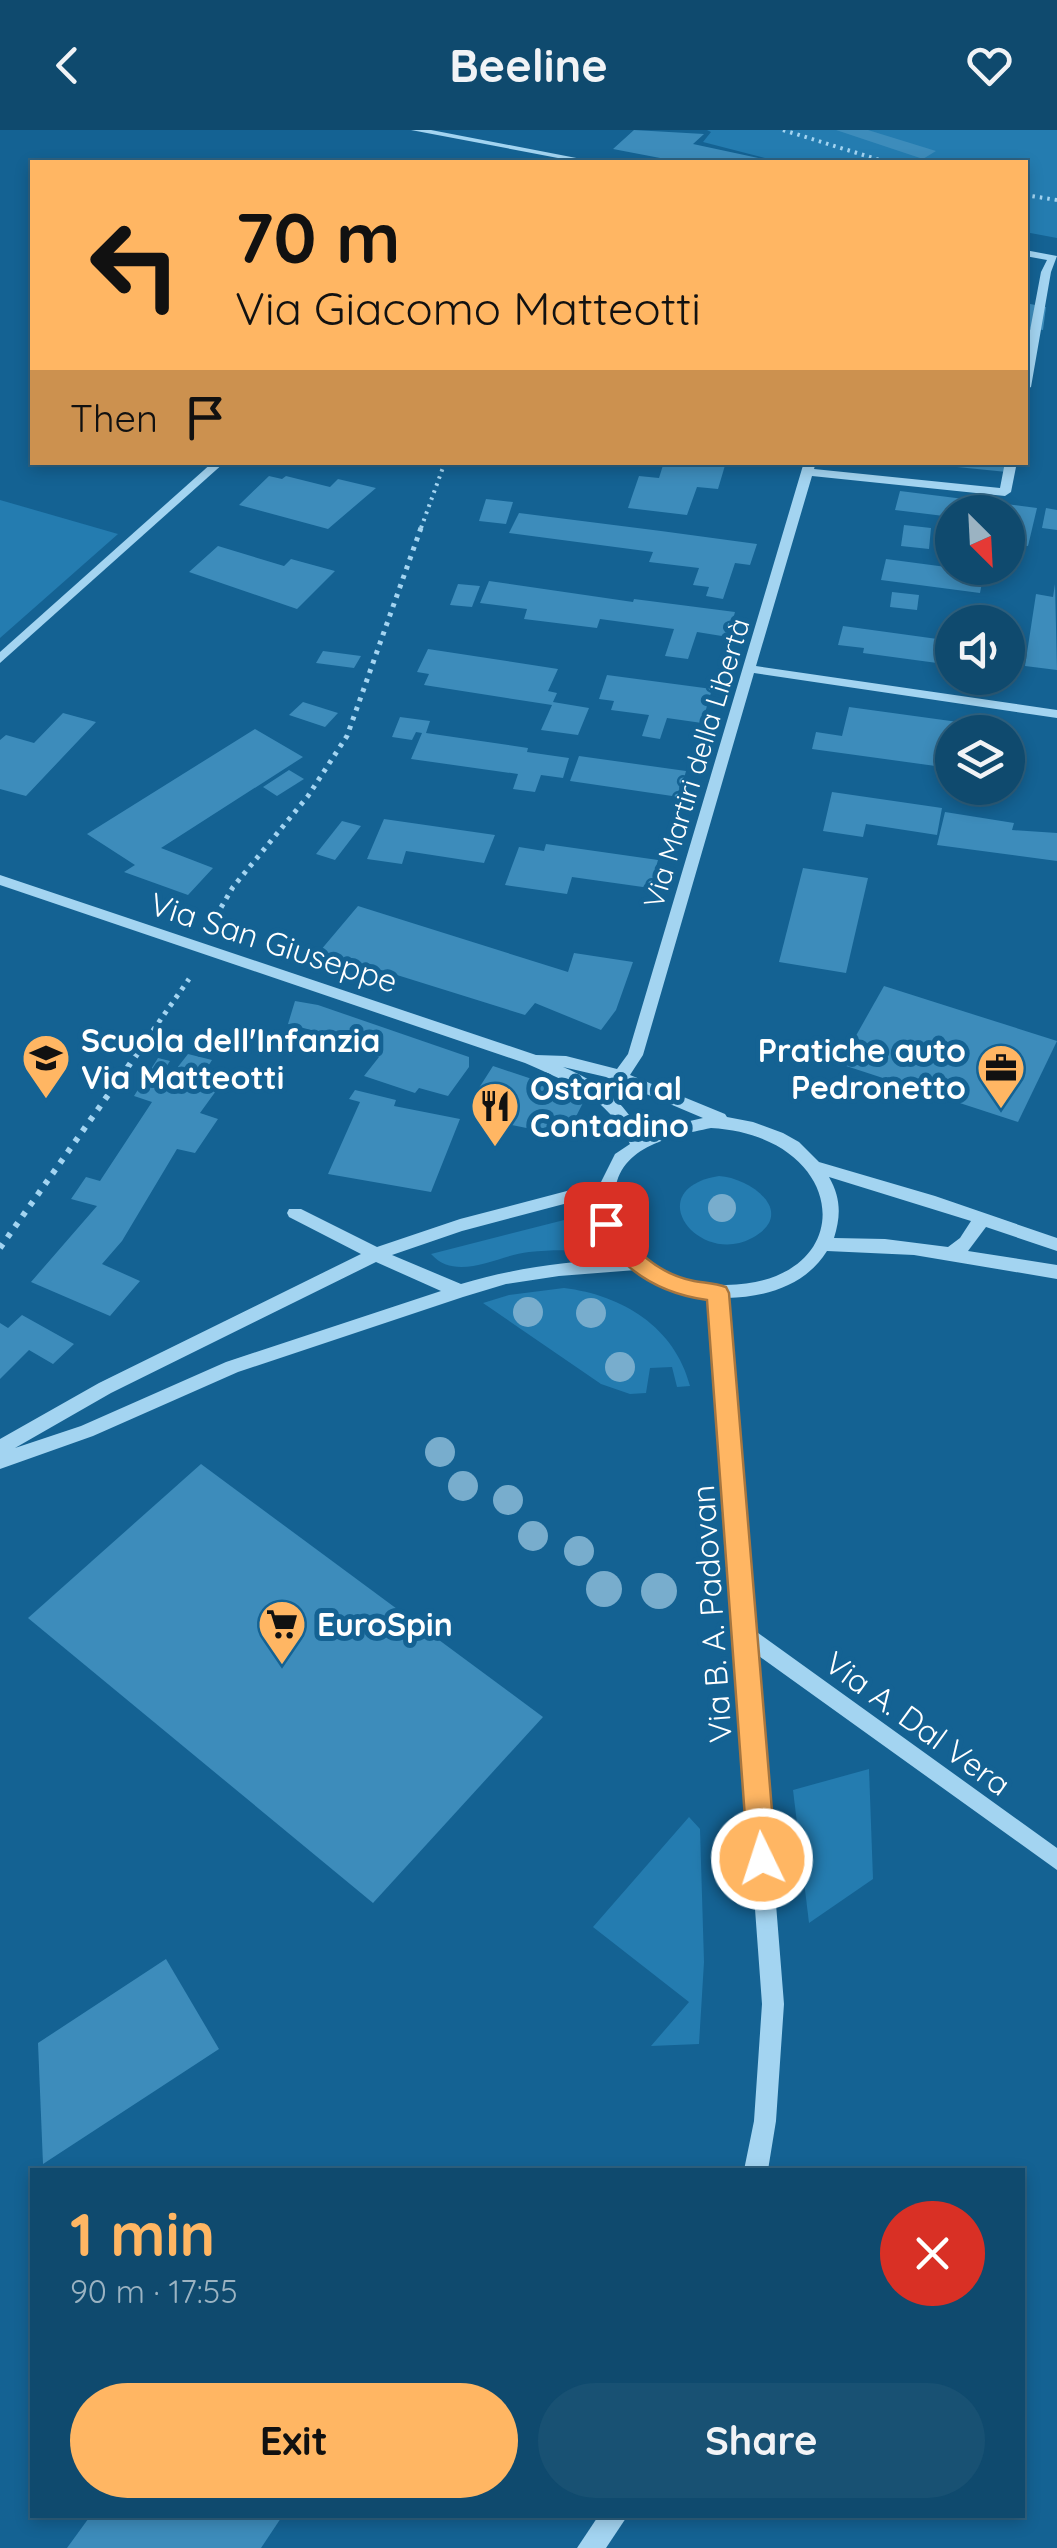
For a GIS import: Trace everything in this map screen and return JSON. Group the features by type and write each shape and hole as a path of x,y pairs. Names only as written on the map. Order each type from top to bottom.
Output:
{"street":[{"path":"416,130 556,159"},
{"path":"1028,253 1055,259 1046,272 1028,371"},
{"path":"0,659 217,465"},
{"path":"808,467 1006,492 1010,465"},
{"name":"Via Martiri della Libertà","path":"622,1074 635,1055 808,467"},
{"path":"750,668 1057,714"},
{"name":"Via San Giuseppe","path":"0,880 531,1059 615,1102 637,1143"},
{"name":"Via San Giuseppe","path":"531,1059 562,1060 622,1074 685,1107 736,1123"},
{"path":"816,1166 832,1200 832,1223 824,1244 790,1278 753,1291 718,1293 686,1288 635,1264 617,1245 606,1224 605,1187 616,1163 637,1143 688,1124 736,1123 778,1137 816,1166 1057,1245"},
{"path":"0,1448 105,1388 378,1253 460,1225 605,1187"},
{"path":"295,1213 424,1278 460,1291"},
{"path":"954,1252 982,1219"},
{"path":"824,1244 870,1242 954,1252 1057,1272"},
{"path":"0,1461 87,1430 232,1367 460,1291 506,1277 635,1264"},
{"name":"Via B. A. Padovan","path":"718,1293 773,2004 766,2121 756,2168"},
{"name":"Via A. Dal Vera","path":"745,1635 1057,1860"},
{"path":"590,2548 613,2518"}],"path":[{"path":"784,130 880,160"},
{"path":"1028,196 1057,200"},
{"path":"212,928 233,887 308,796 346,736 444,465"},
{"path":"0,1248 190,977"}],"shaded area":[{"path":"707,130 1057,130 1057,238 1028,233 1028,160 772,160 703,142 711,132"},
{"path":"0,500 118,534 0,638"},
{"path":"719,1176 744,1183 765,1198 771,1218 752,1238 732,1244 713,1242 697,1235 685,1223 680,1209 683,1195 695,1184"},
{"path":"581,1218 591,1248 585,1251 529,1252 465,1267 441,1262 431,1254"},
{"path":"564,1288 606,1298 643,1318 672,1347 690,1386 677,1387 672,1367 650,1368 646,1393 630,1394 601,1384 483,1303 509,1295"},
{"path":"869,1769 873,1879 809,1923 793,1790"},
{"path":"689,1817 700,1829 704,1962 699,2044 651,2046 689,2002 593,1927"}],"building":[{"path":"634,130 704,134 693,144 763,159 671,160 613,149"},
{"path":"836,130 868,130 936,151 923,159"},
{"path":"1028,304 1046,307 1043,330 1028,328"},
{"path":"663,465 725,465 718,489 697,487 687,515 628,508 639,476 659,478"},
{"path":"957,465 1008,465 1007,472"},
{"path":"269,476 286,476 330,487 338,479 376,488 328,529 239,505"},
{"path":"900,491 935,495 935,515 895,510"},
{"path":"486,499 513,502 506,524 479,521"},
{"path":"1025,506 1037,508 1025,546"},
{"path":"1046,508 1057,510 1057,530 1042,528"},
{"path":"519,513 757,544 750,565 735,563 723,599 706,596 709,587 693,585 699,568 649,562 653,552 509,533"},
{"path":"904,525 931,528 929,549 901,546"},
{"path":"218,546 284,566 291,559 335,571 297,609 189,572"},
{"path":"886,559 935,566 935,585 982,585 980,593 881,580"},
{"path":"489,581 735,612 728,637 697,632 688,659 665,656 674,629 600,619 597,628 524,619 527,609 480,603"},
{"path":"458,584 480,586 472,607 450,605"},
{"path":"1055,584 1057,670 1025,666 1036,594 1053,597"},
{"path":"892,592 919,595 917,610 890,607"},
{"path":"843,626 935,639 935,663 863,653 864,648 838,645"},
{"path":"428,649 558,669 548,691 557,693 553,702 589,708 578,735 541,730 552,705 424,685 429,674 417,672"},
{"path":"323,651 361,656 354,668 316,663"},
{"path":"607,675 712,689 702,723 667,718 660,739 642,736 649,715 611,710 614,701 599,699"},
{"path":"303,702 338,713 325,727 289,715"},
{"path":"849,707 935,719 935,766 812,749 816,732 842,736"},
{"path":"63,713 96,722 26,796 0,789 0,740 6,735 34,743"},
{"path":"400,717 430,721 426,733 569,758 563,778 541,775 535,792 513,789 518,774 411,759 422,733 416,732 412,740 392,737"},
{"path":"255,729 303,757 161,848 213,868 188,895 124,872 135,865 87,834"},
{"path":"579,756 686,771 679,797 570,781"},
{"path":"289,770 304,779 277,796 263,787"},
{"path":"832,792 942,808 937,835 866,824 863,837 823,831"},
{"path":"945,812 1014,823 1012,830 1057,833 1057,861 937,845"},
{"path":"384,819 495,835 484,863 406,851 402,864 367,859"},
{"path":"342,821 361,826 335,860 316,854"},
{"path":"546,844 658,860 650,888 572,877 567,894 505,885 519,847 544,851"},
{"path":"803,868 868,878 846,973 779,962"},
{"path":"358,906 568,972 574,953 633,962 616,1010 601,1030 535,1003 525,1015 320,951"},
{"path":"884,986 1057,1041 1018,1122 840,1064"},
{"path":"295,1001 318,1005 469,1057 469,1067 448,1096 419,1088 415,1093 364,1076 379,1057 352,1051 357,1042 288,1024"},
{"path":"188,1054 212,1060 205,1071 226,1077 200,1113 218,1119 195,1153 177,1149 122,1241 102,1264 140,1281 110,1316 31,1282 97,1206 71,1199 86,1177 100,1181 152,1102 134,1096 158,1058 170,1061 161,1075 170,1077"},
{"path":"493,1066 586,1097 566,1136 472,1117 487,1091 479,1088"},
{"path":"355,1090 396,1100 394,1106 460,1119 431,1192 328,1174 360,1102 349,1099"},
{"path":"22,1315 74,1344 53,1364 29,1350 0,1379 0,1323 8,1328"},
{"name":"EuroSpin","path":"201,1464 543,1717 373,1903 28,1618"},
{"path":"166,1959 219,2049 43,2164 38,2043"},
{"path":"89,2518 281,2518 261,2548 67,2548"}],"place":[{"name":"Scuola dell'Infanzia Via Matteotti","path":"46,1100"},
{"name":"Pratiche auto Pedronetto","path":"1001,1110"},
{"name":"Ostaria al Contadino","path":"495,1148"},
{"name":"EuroSpin","path":"282,1666"}],"route":[{"path":"606,1224 617,1245 635,1264 660,1279 718,1293 762,1859"}]}
